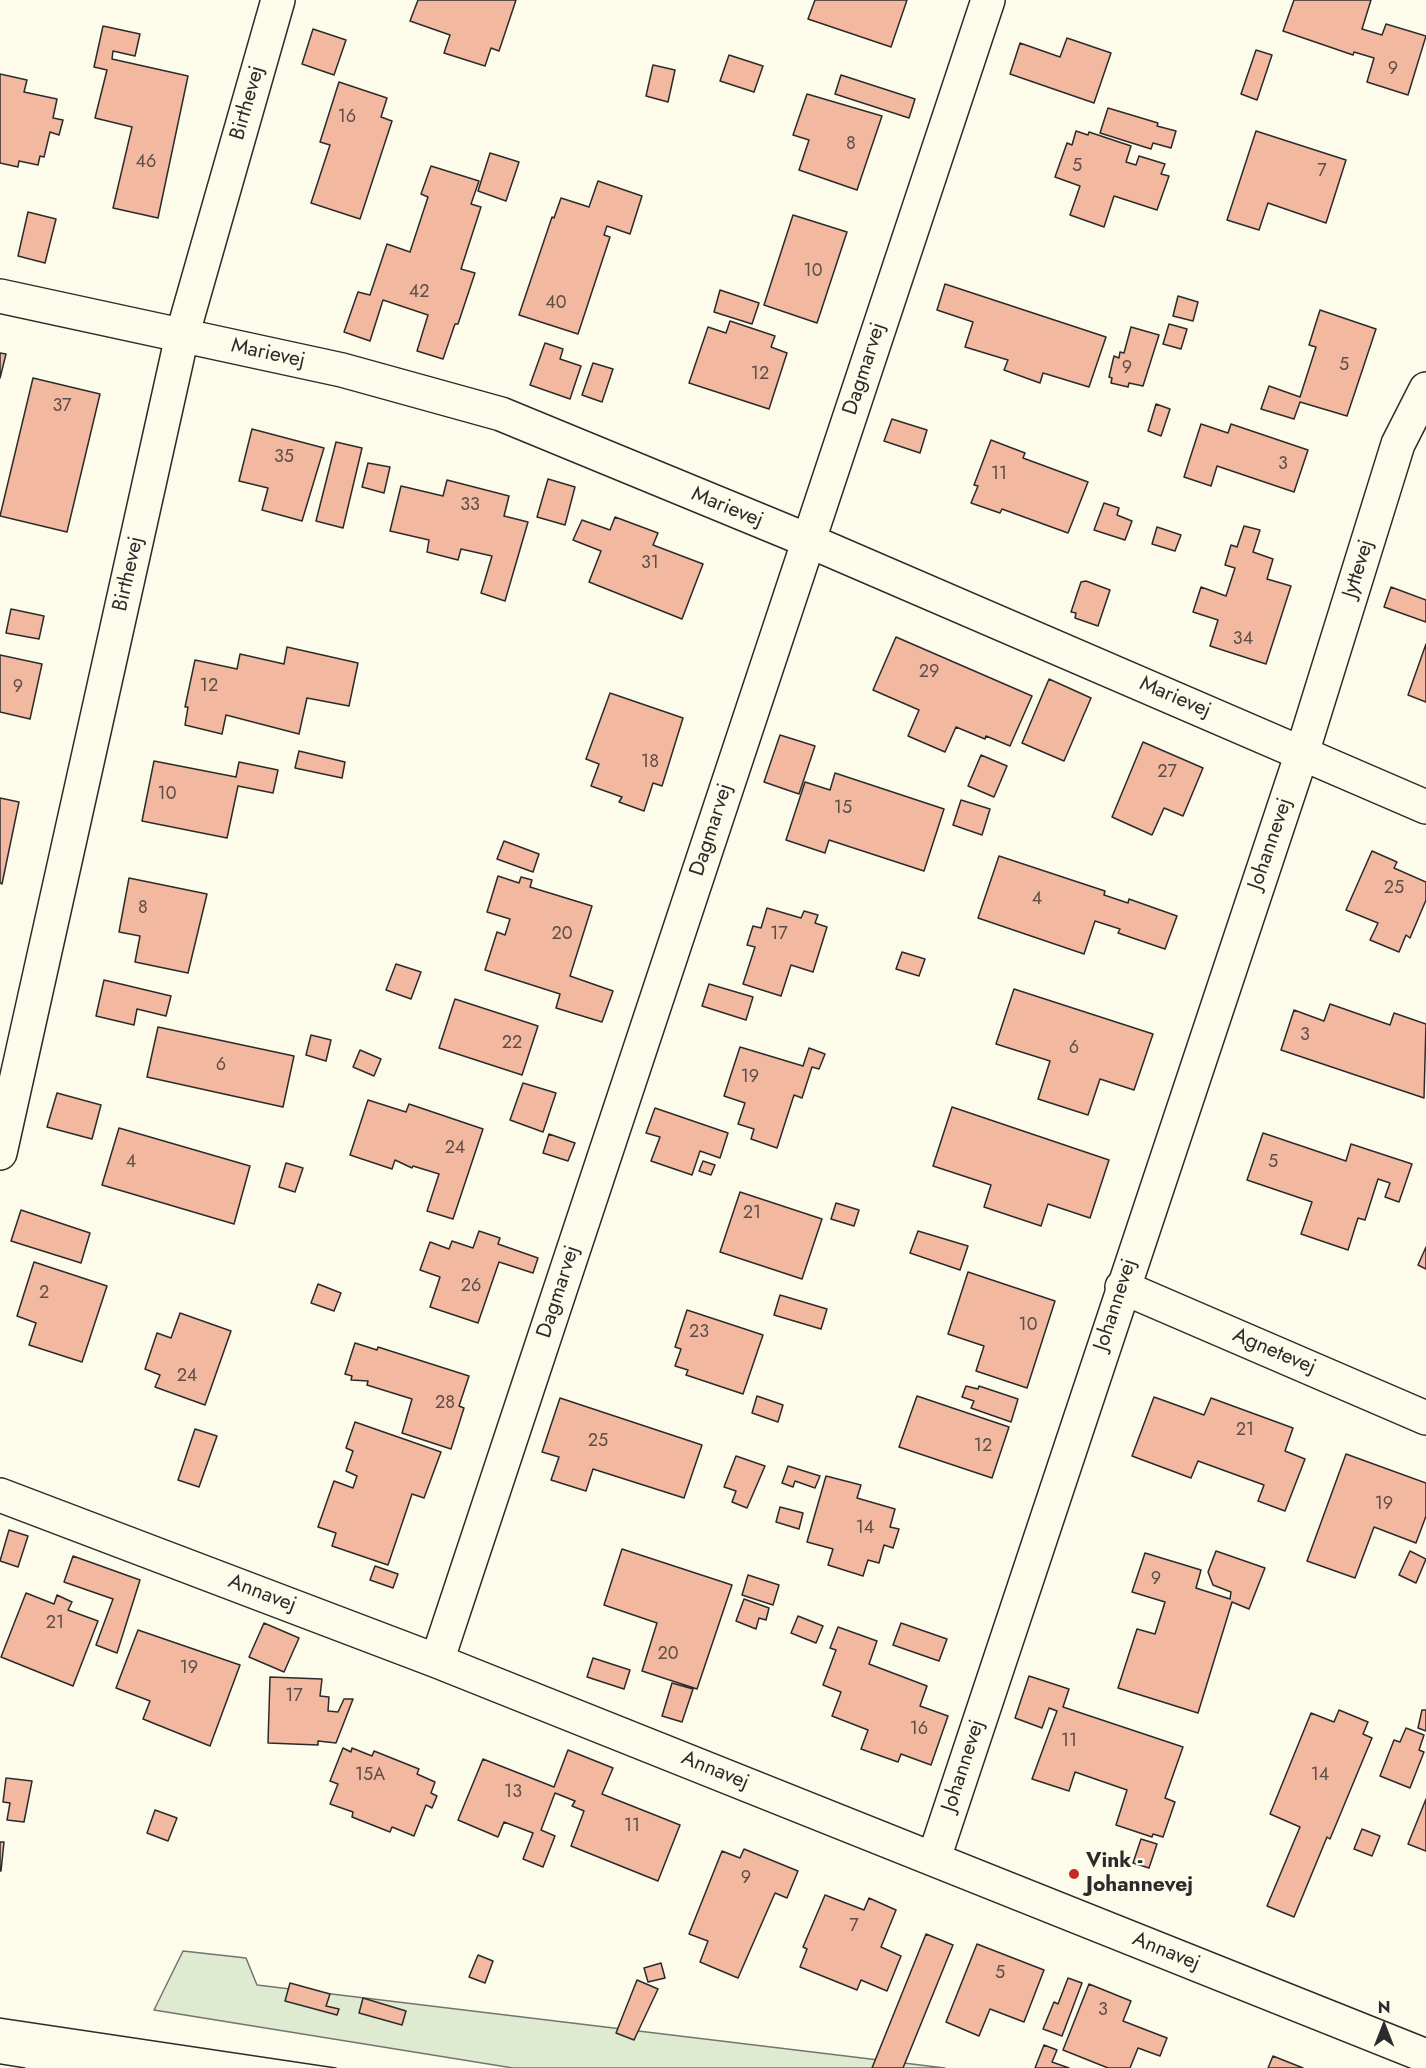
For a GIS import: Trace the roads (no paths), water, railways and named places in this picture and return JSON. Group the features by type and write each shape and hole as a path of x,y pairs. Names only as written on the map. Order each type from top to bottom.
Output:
{"street":[{"name":"Birthevej","path":"0,1153 182,336 278,0"},
{"name":"Dagmarvej","path":"437,1661 988,0"},
{"name":"Marievej","path":"0,296 342,370 501,414 807,540 1426,807"},
{"name":"Jyttevej","path":"1302,753 1398,444 1426,389"},
{"name":"Johannevej","path":"934,1858 1122,1287 1302,753"},
{"name":"Agnetevej","path":"1122,1287 1426,1418"},
{"name":"Annavej","path":"0,1495 437,1661 1426,2056"}],"tram line":[{"path":"0,2018 336,2068"},
{"path":"0,2064 25,2068"}],"place":[{"name":"Vink - Johannevej","path":"1074,1874"}]}
